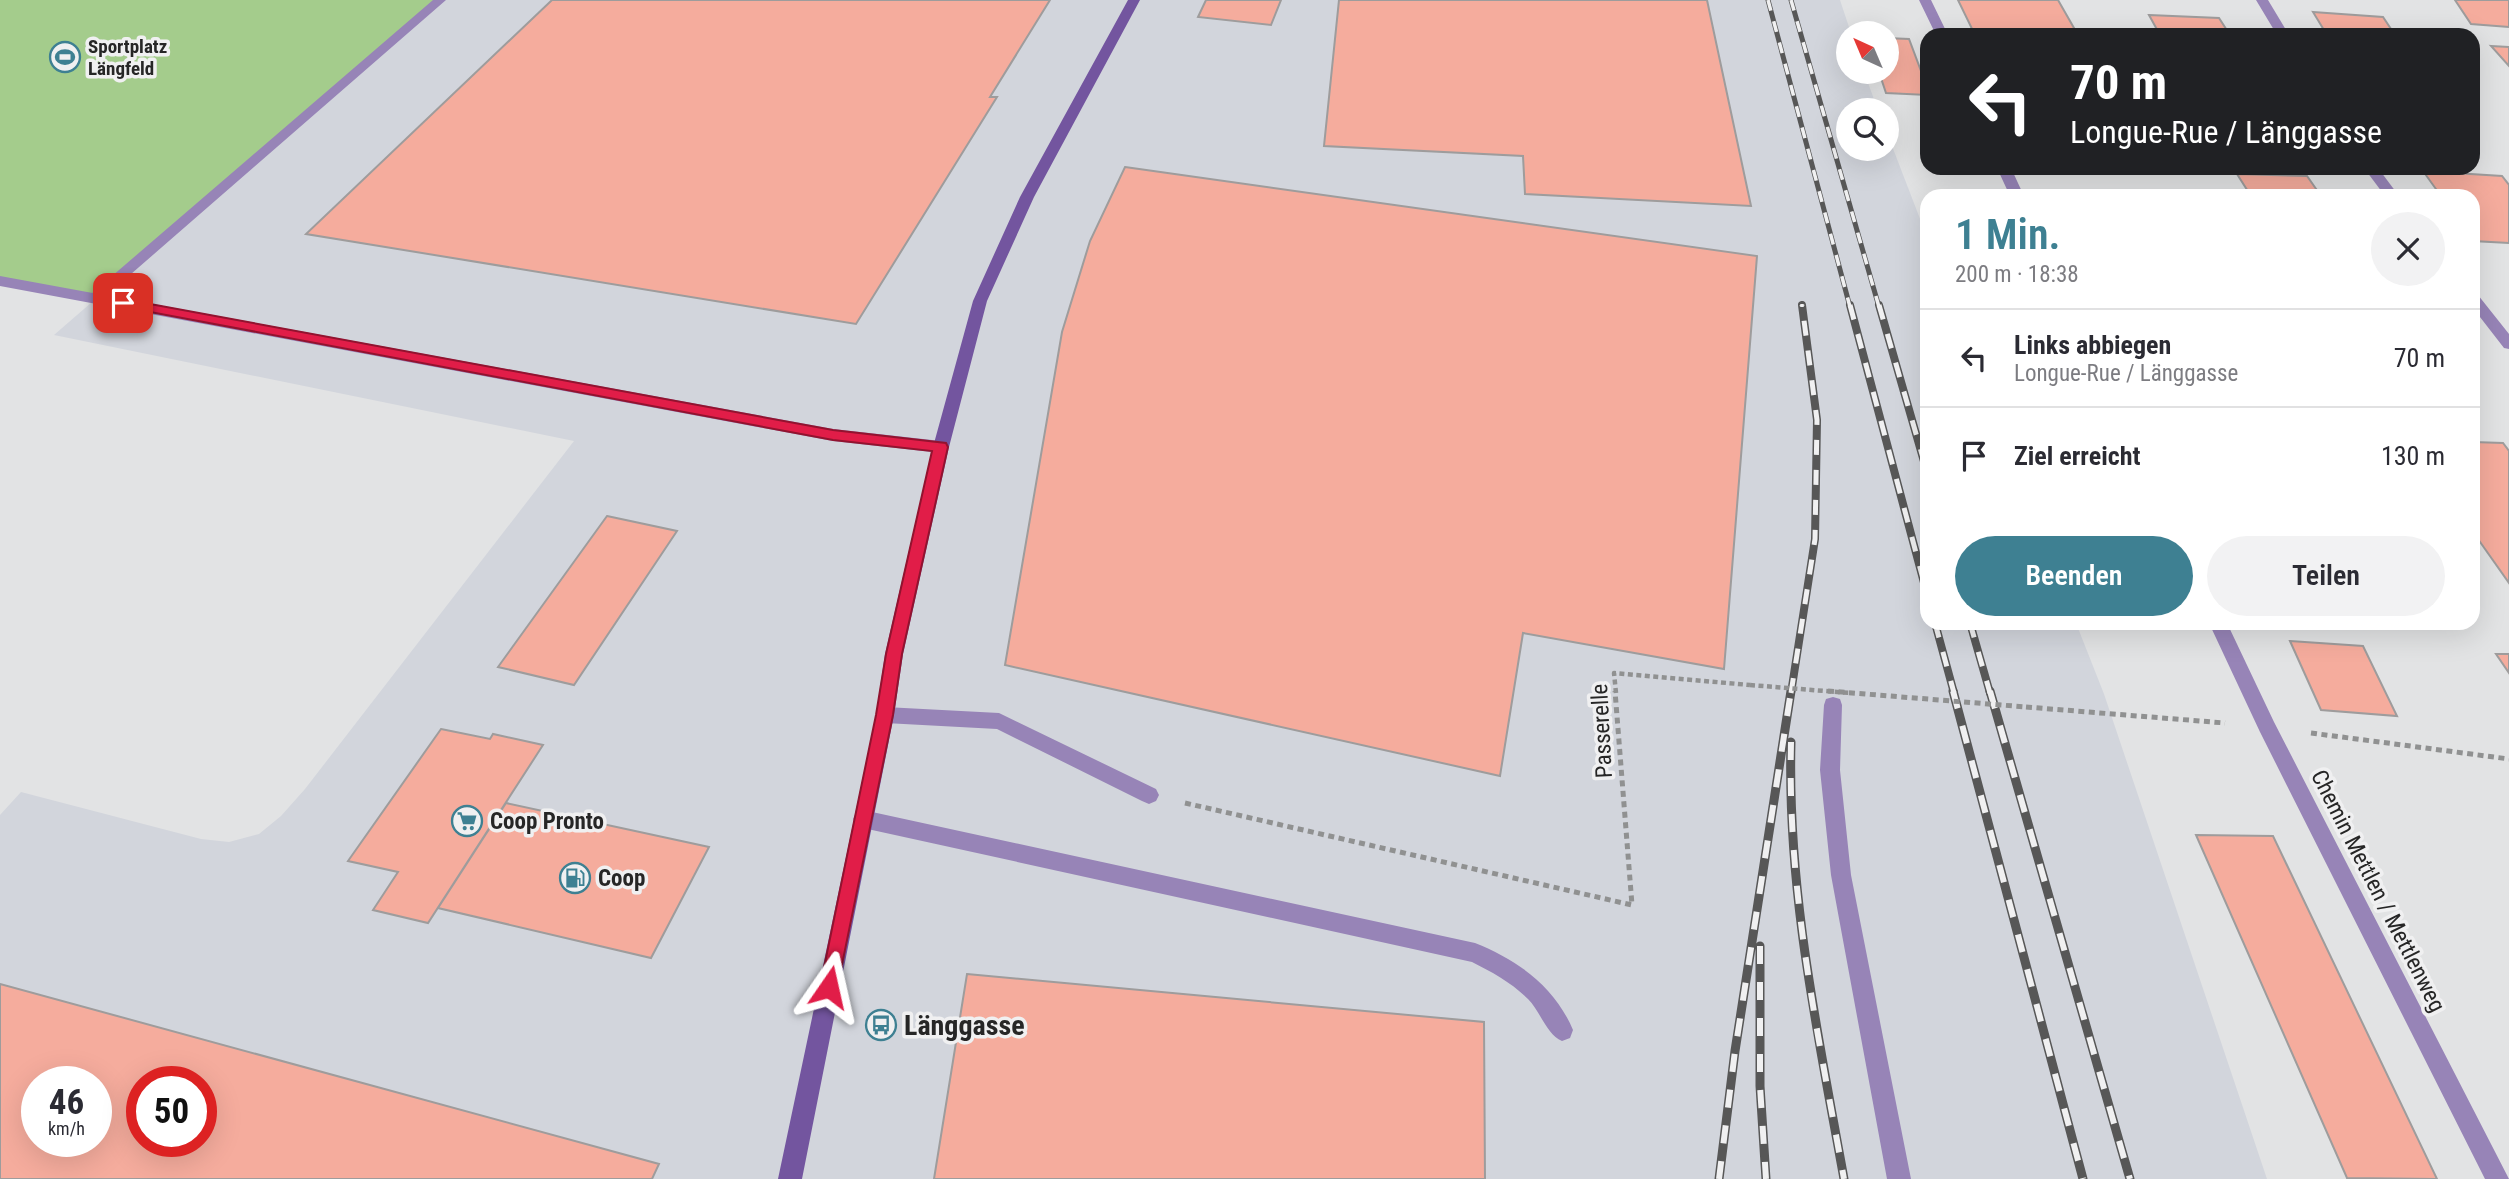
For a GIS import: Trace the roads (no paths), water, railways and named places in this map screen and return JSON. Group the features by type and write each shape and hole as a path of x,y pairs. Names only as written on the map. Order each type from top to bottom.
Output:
{"main road":[{"path":"790,1179 885,715 894,654 941,447 980,301 1027,197 1133,0"}],"street":[{"path":"96,298 440,0"},
{"path":"1925,0 1939,28"},
{"path":"2262,0 2279,28"},
{"path":"0,281 833,435 941,447"},
{"path":"2480,307 2509,344"},
{"name":"Chemin Mettlen / Mettlenweg","path":"2221,630 2267,726 2497,1179"},
{"path":"1833,705 1830,770 1841,875 1899,1179"},
{"path":"885,715 999,721 1149,795"},
{"path":"863,819 1475,953 1507,968 1536,990 1553,1010 1562,1030"}],"railway":[{"path":"1768,0 1850,307"},
{"path":"1791,0 1879,307"},
{"path":"1791,693 1815,539 1817,420 1802,305"},
{"path":"1850,305 1920,568"},
{"path":"1879,305 1920,448"},
{"path":"1937,630 1954,693"},
{"path":"1972,630 1990,693"},
{"path":"1719,1179 1735,1051 1791,691"},
{"path":"1953,691 2083,1179"},
{"path":"1990,691 2130,1179"},
{"path":"1791,742 1791,798 1799,908 1844,1179"},
{"path":"1760,946 1760,1086 1766,1179"}],"place":[{"name":"Sportplatz Längfeld","path":"65,57"},
{"name":"Coop Pronto","path":"467,821"},
{"name":"Coop","path":"575,878"},
{"name":"Länggasse","path":"881,1025"}]}
